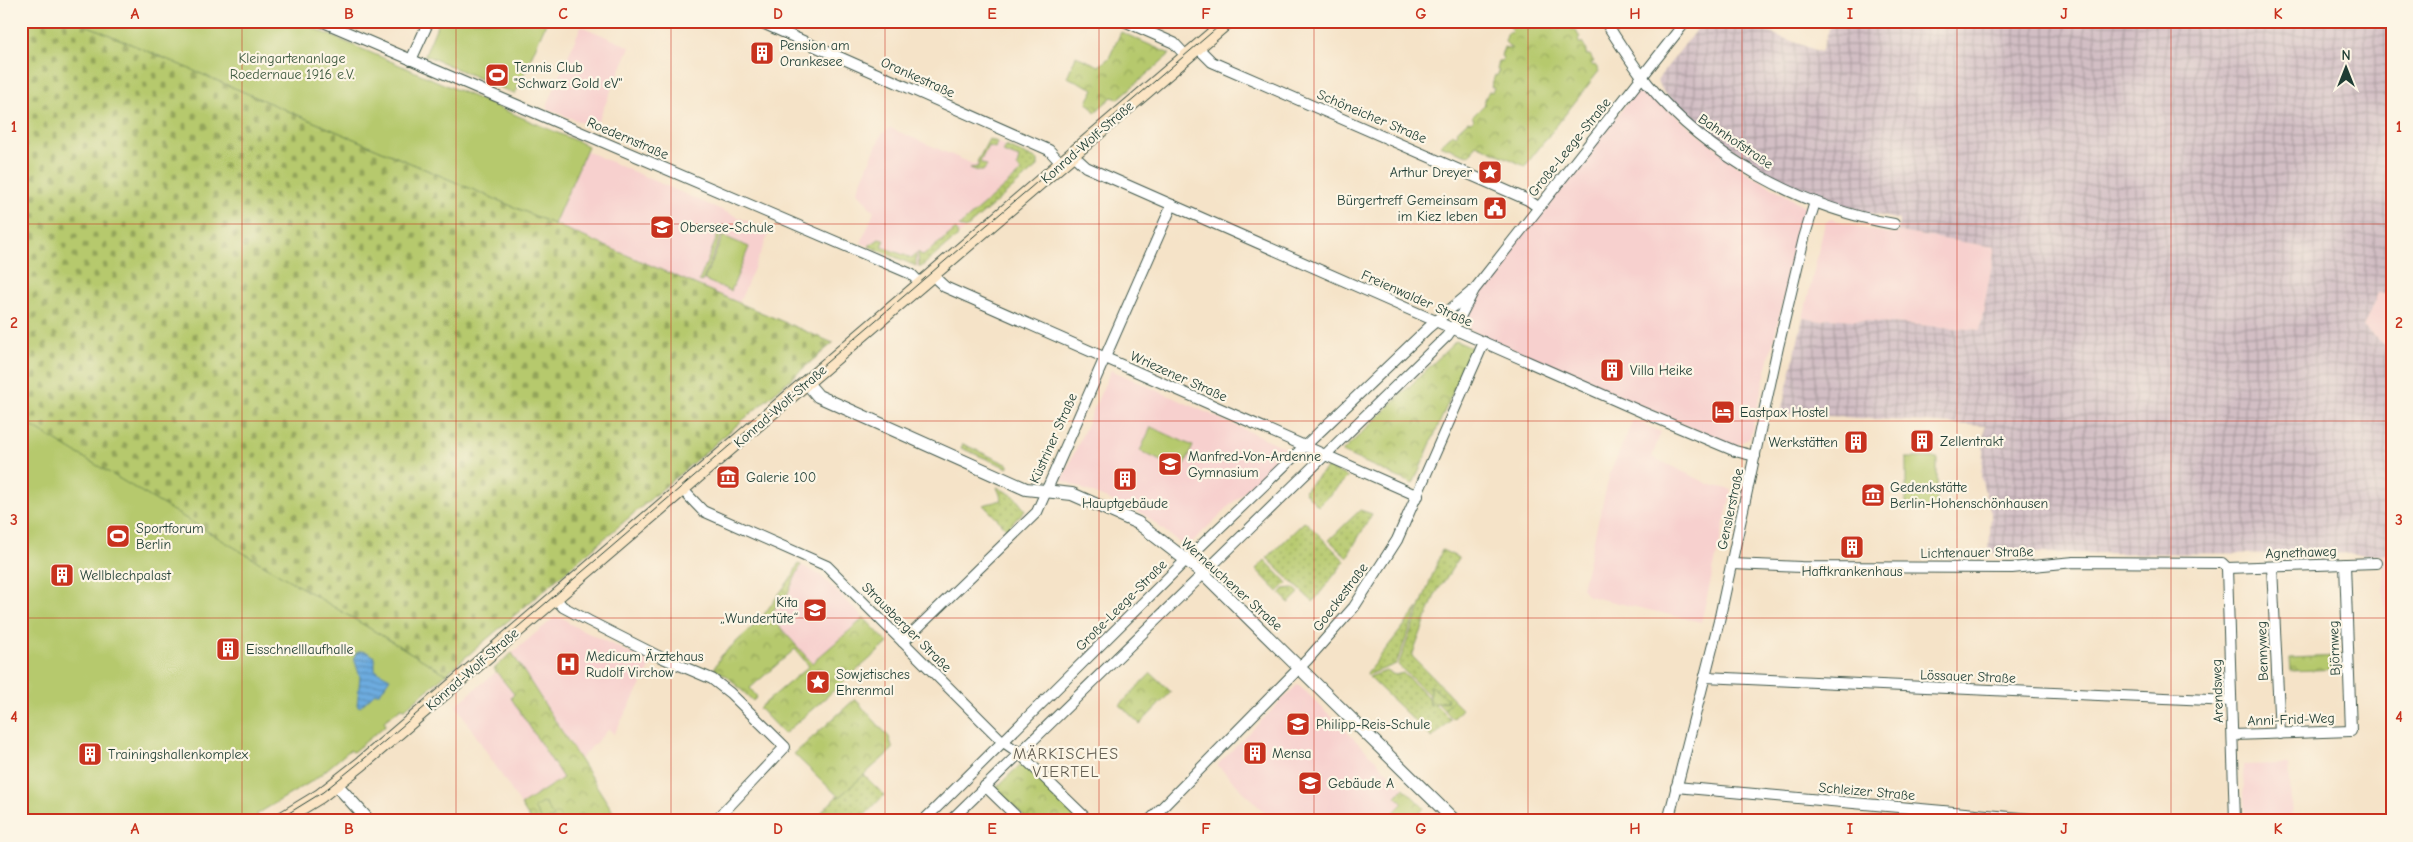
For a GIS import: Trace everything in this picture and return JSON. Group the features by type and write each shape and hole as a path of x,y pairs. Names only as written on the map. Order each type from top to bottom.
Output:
{"main road":[{"name":"Konrad-Wolf-Straße","path":"279,821 336,784 1228,21"}],"street":[{"name":"Roedernstraße","path":"320,21 927,280"},
{"path":"412,60 429,21"},
{"name":"Orankestraße","path":"758,21 1042,146 1049,150 1062,164"},
{"name":"Schöneicher Straße","path":"1124,21 1212,62 1528,200 1538,208"},
{"name":"Bahnhofstraße","path":"1606,21 1642,77 1675,113 1722,151 1764,178 1815,202 1868,219 1894,224"},
{"name":"Große-Leege-Straße","path":"950,821 1018,752 1453,329 1474,290 1686,21"},
{"name":"Freienwalder Straße","path":"1073,155 1086,167 1436,322 1649,415 1735,451 1755,456"},
{"name":"Genslerstraße","path":"1668,821 1732,564 1788,306 1815,202"},
{"name":"Küstriner Straße","path":"903,642 1037,512 1172,205"},
{"name":"Wriezener Straße","path":"927,280 1418,496"},
{"name":"Große-Leege-Straße","path":"923,821 1186,560 1436,322 1474,290"},
{"name":"Goeckestraße","path":"1149,821 1300,667 1338,626 1368,587 1397,540 1418,496 1484,342"},
{"name":"Werneuchener Straße","path":"807,383 818,396 1026,490 1072,494 1138,523 1203,573 1456,821"},
{"name":"Strausberger Straße","path":"682,489 703,511 827,566 1002,741 1018,752 1089,821"},
{"name":"Lichtenauer Straße","path":"1732,564 1800,567 2012,568 2074,562 2224,565"},
{"name":"Agnethaweg","path":"2224,565 2272,566 2376,563"},
{"name":"Björnweg","path":"2345,564 2351,732"},
{"name":"Arendsweg","path":"2224,565 2233,735 2234,821"},
{"name":"Bennyweg","path":"2272,566 2280,734"},
{"path":"555,598 563,607 589,621 658,656 712,678 730,692 784,747 715,821"},
{"name":"Lössauer Straße","path":"1705,677 2231,701"},
{"name":"Anni-Frid-Weg","path":"2233,735 2351,732"},
{"path":"336,784 369,821"},
{"path":"985,786 1021,821"},
{"name":"Schleizer Straße","path":"1676,787 2055,821"}],"shaded area":[{"path":"1703,21 1720,21 1743,30 1746,24 1821,52 1832,21 2392,21 2392,295 2378,293 2363,327 2392,352 2392,554 1989,553 1991,513 1981,478 1985,426 1781,413 1803,318 1822,321 1828,318 1980,330 1995,247 1898,232 1899,220 1844,207 1815,197 1762,169 1707,132 1664,93 1657,80"},
{"path":"581,26 630,47 595,128 546,108"},
{"path":"1644,90 1746,172 1806,207 1750,437 1738,445 1728,444 1470,330 1466,324 1467,315 1480,288 1635,93"},
{"path":"890,128 975,165 977,162 979,163 977,167 971,168 986,166 980,163 988,146 995,148 997,142 1006,146 1003,152 1019,158 1017,164 1022,172 959,226 965,229 958,236 956,229 922,257 918,252 919,267 916,266 915,254 912,258 882,247 885,240 871,243 869,246 861,243 874,212 857,191 881,135"},
{"name":"Obersee-Schule","path":"586,151 770,231 739,303 554,224"},
{"path":"1831,219 1874,231 1896,234 1898,232 1995,247 1980,330 1828,318 1822,321 1803,318 1825,223"},
{"path":"2378,293 2392,295 2392,352 2363,327"},
{"name":"Manfred-Von-Ardenne Gymnasium","path":"1111,370 1288,449 1186,548 1145,515 1062,480"},
{"path":"1633,420 1661,432 1652,457 1711,485 1732,490 1701,622 1588,596 1582,588 1610,473"},
{"path":"2383,554 2392,554 2392,821 2389,753"},
{"name":"Kita „Wundertüte“","path":"801,565 820,575 864,618 812,663 770,616 781,594"},
{"path":"555,617 565,619 570,624 652,664 614,734 609,729 580,759 512,653"},
{"path":"496,672 514,694 511,698 563,778 521,805 456,705"},
{"name":"Philipp-Reis-Schule","path":"1298,684 1404,788 1396,796 1403,803 1385,821 1273,821 1217,765"},
{"path":"2289,764 2292,821 2245,821 2243,765"}],"green space":[{"path":"21,21 77,21 833,343 446,674 21,420"},
{"name":"Kleingartenanlage Roedernaue 1916 e.V.","path":"77,21 297,21 588,146 554,224"},
{"name":"Tennis Club \"Schwarz Gold eV\"","path":"439,21 547,21 515,94 425,55"},
{"path":"1511,21 1570,21 1572,30 1575,29 1580,38 1578,40 1580,44 1582,42 1587,51 1586,55 1590,55 1594,62 1591,63 1599,71 1525,166 1476,144 1471,154 1467,155 1440,145 1453,134 1455,136 1458,133 1457,131 1468,121 1471,122 1474,119 1472,117 1485,104 1483,103 1489,91 1492,92 1494,88 1491,87 1495,75 1497,76 1499,71 1497,70 1499,61 1502,61 1503,57 1501,56 1504,47 1512,49 1505,42 1508,32 1511,33"},
{"path":"1121,32 1170,54 1118,99 1112,97 1095,112 1087,102 1094,89 1067,77 1076,56 1099,66 1109,58"},
{"path":"989,139 997,142 995,148 988,146 980,162 987,166 983,171 970,168 977,167 979,163 977,162"},
{"path":"1006,146 1038,160 1038,166 965,229 959,226 1021,172 1017,166 1019,158 1003,152"},
{"path":"722,225 725,226 702,282 699,281"},
{"path":"956,229 958,236 919,267 918,252 923,256"},
{"path":"723,236 749,247 731,291 704,280"},
{"path":"879,239 885,240 882,247 912,258 916,253 916,266 869,246"},
{"path":"1456,341 1472,348 1413,484 1342,452"},
{"name":"Sportforum Berlin","path":"21,420 446,674 405,709 401,708 384,721 386,725 353,752 350,750 314,780 257,814 258,818 253,821 21,821"},
{"path":"1151,427 1193,446 1182,471 1140,451"},
{"path":"963,444 1009,465 1008,468 961,448"},
{"path":"1906,458 1937,458 1937,508 1906,508"},
{"path":"1327,467 1348,477 1318,506 1304,491"},
{"path":"997,487 1014,496 1025,510 1007,529 983,505 1002,500"},
{"path":"1360,510 1372,514 1347,557 1329,540"},
{"path":"1305,521 1345,561 1313,602 1267,558"},
{"path":"1442,550 1459,558 1435,595 1412,656 1454,699 1444,710 1437,703 1448,701 1430,685 1430,696 1398,665"},
{"path":"1265,560 1287,583 1278,592 1256,569"},
{"path":"798,564 801,565 786,597 781,595 771,617 812,663 864,618 888,643 784,734 759,708 809,666 795,649 750,688 757,697 753,701 727,676 714,669 721,656 759,621 793,575"},
{"path":"1294,588 1299,593 1289,603 1280,594 1284,589"},
{"path":"1418,608 1396,664 1368,675 1367,673"},
{"path":"512,653 619,821 531,821 521,805 563,778 511,698 514,694 494,669"},
{"path":"2338,656 2338,669 2291,671 2290,658"},
{"path":"1386,671 1395,675 1403,673 1429,698 1430,705 1435,704 1451,720 1432,738 1369,677"},
{"path":"1151,673 1171,692 1140,724 1120,705"},
{"path":"1430,685 1448,700 1430,705"},
{"path":"855,699 889,737 893,749 839,797 794,754"},
{"path":"1453,700 1462,709 1453,719 1444,710"},
{"path":"1022,763 1080,821 1029,821 1000,793 996,788"},
{"path":"864,775 884,795 859,821 818,821 821,817 819,815 837,796 839,797"},
{"path":"1404,788 1424,808 1412,821 1385,821 1403,803 1396,796"},
{"path":"544,802 554,818 542,821 534,808"}],"water":[{"path":"361,651 375,657 375,670 390,678 380,693 375,693 360,707 357,705 360,677 354,658 356,653"}],"tram line":[{"path":"276,821 323,792 365,758 1225,21"}],"place":[{"name":"Pension am Orankesee","path":"762,53"},
{"name":"Tennis Club \"Schwarz Gold eV\"","path":"497,75"},
{"name":"Arthur Dreyer","path":"1490,172"},
{"name":"Bürgertreff Gemeinsam im Kiez leben","path":"1495,208"},
{"name":"Obersee-Schule","path":"662,227"},
{"name":"Villa Heike","path":"1612,370"},
{"name":"Eastpax Hostel","path":"1723,412"},
{"name":"Zellentrakt","path":"1922,441"},
{"name":"Werkstätten","path":"1856,442"},
{"name":"Manfred-Von-Ardenne Gymnasium","path":"1170,464"},
{"name":"Galerie 100","path":"728,477"},
{"name":"Hauptgebäude","path":"1125,479"},
{"name":"Gedenkstätte Berlin-Hohenschönhausen","path":"1873,495"},
{"name":"Sportforum Berlin","path":"118,536"},
{"name":"Haftkrankenhaus","path":"1852,547"},
{"name":"Wellblechpalast","path":"62,575"},
{"name":"Kita „Wundertüte“","path":"815,610"},
{"name":"Eisschnelllaufhalle","path":"228,649"},
{"name":"Medicum Ärztehaus Rudolf Virchow","path":"568,664"},
{"name":"Sowjetisches Ehrenmal","path":"818,682"},
{"name":"Philipp-Reis-Schule","path":"1298,724"},
{"name":"Mensa","path":"1255,753"},
{"name":"Trainingshallenkomplex","path":"90,754"},
{"name":"Gebäude A","path":"1310,783"}],"district":[{"name":"MÄRKISCHES VIERTEL","path":"1066,762"}]}
